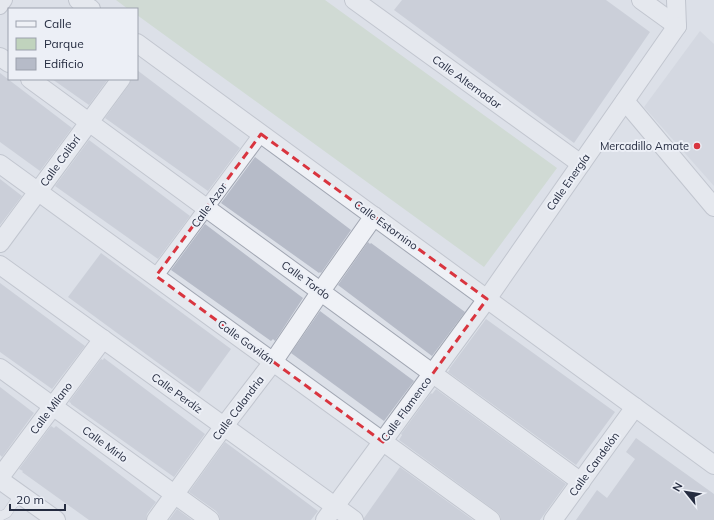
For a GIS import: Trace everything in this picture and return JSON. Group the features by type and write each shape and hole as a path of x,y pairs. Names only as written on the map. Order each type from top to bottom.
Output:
{"street":[{"path":"0,7 5,0"},
{"path":"78,0 90,8"},
{"name":"Calle Alternador","path":"354,0 374,6 581,164"},
{"path":"641,0 677,26"},
{"path":"676,0 677,26"},
{"name":"Calle Energía","path":"487,299 677,26"},
{"name":"Calle Estornino","path":"139,49 261,134 714,465"},
{"path":"0,57 8,63"},
{"name":"Calle Tordo","path":"31,80 581,482"},
{"name":"Calle Colibrí","path":"0,243 120,80"},
{"path":"624,101 714,208"},
{"name":"Calle Azor","path":"156,276 261,134"},
{"name":"Calle Gavilán","path":"0,164 491,520"},
{"name":"Calle Calandria","path":"156,520 224,426 273,362 374,216"},
{"name":"Calle Perdíz","path":"0,265 224,426 330,513 354,520"},
{"name":"Calle Flamenco","path":"330,513 487,299"},
{"name":"Calle Milano","path":"0,478 103,339"},
{"name":"Calle Mirlo","path":"0,368 210,520"},
{"name":"Calle Candelón","path":"553,520 635,407"},
{"path":"0,478 56,520"}],"lane":[{"path":"0,515 7,514 20,494"}],"highlighted area":[{"path":"261,134 487,299 383,442 156,276"}],"shaded area":[{"name":"Mercadillo Amate","path":"700,31 714,44 714,186 644,107"}],"green space":[{"path":"116,0 325,0 557,168 484,267 138,16 138,8 127,8"}],"building":[{"path":"402,0 606,0 650,32 574,143 394,10"},
{"path":"138,71 240,148 208,191 105,118 129,85 131,80 138,80"},
{"path":"0,73 72,128 40,171 0,142"},
{"path":"53,80 107,80 89,105"},
{"path":"89,140 190,216 158,259 55,186"},
{"path":"255,157 351,230 321,273 221,203"},
{"path":"0,179 22,196 0,225"},
{"path":"205,224 303,298 275,341 273,339 271,341 171,270"},
{"path":"368,242 465,312 432,356 338,285"},
{"path":"101,253 231,349 199,393 68,297"},
{"path":"0,283 85,346 52,389 0,352"},
{"path":"320,311 414,381 384,421 291,353"},
{"path":"486,319 615,412 576,465 448,372"},
{"path":"104,358 205,434 174,477 69,402 101,359 103,360"},
{"path":"0,387 34,413 2,457 0,455"},
{"path":"436,389 566,484 540,520 501,520 500,515 497,512 399,440 402,435 401,434 431,393 432,394"},
{"path":"51,426 54,428 56,426 156,502 147,514 146,520 89,520 22,472 23,471 19,469"},
{"path":"636,438 714,494 714,520 576,520 597,490 607,498 635,459 626,452"},
{"path":"225,442 318,511 311,520 220,520 216,511 189,492"},
{"path":"400,467 473,520 364,520"},
{"path":"177,509 192,520 169,520"}],"place":[{"name":"Mercadillo Amate","path":"697,146"}]}
